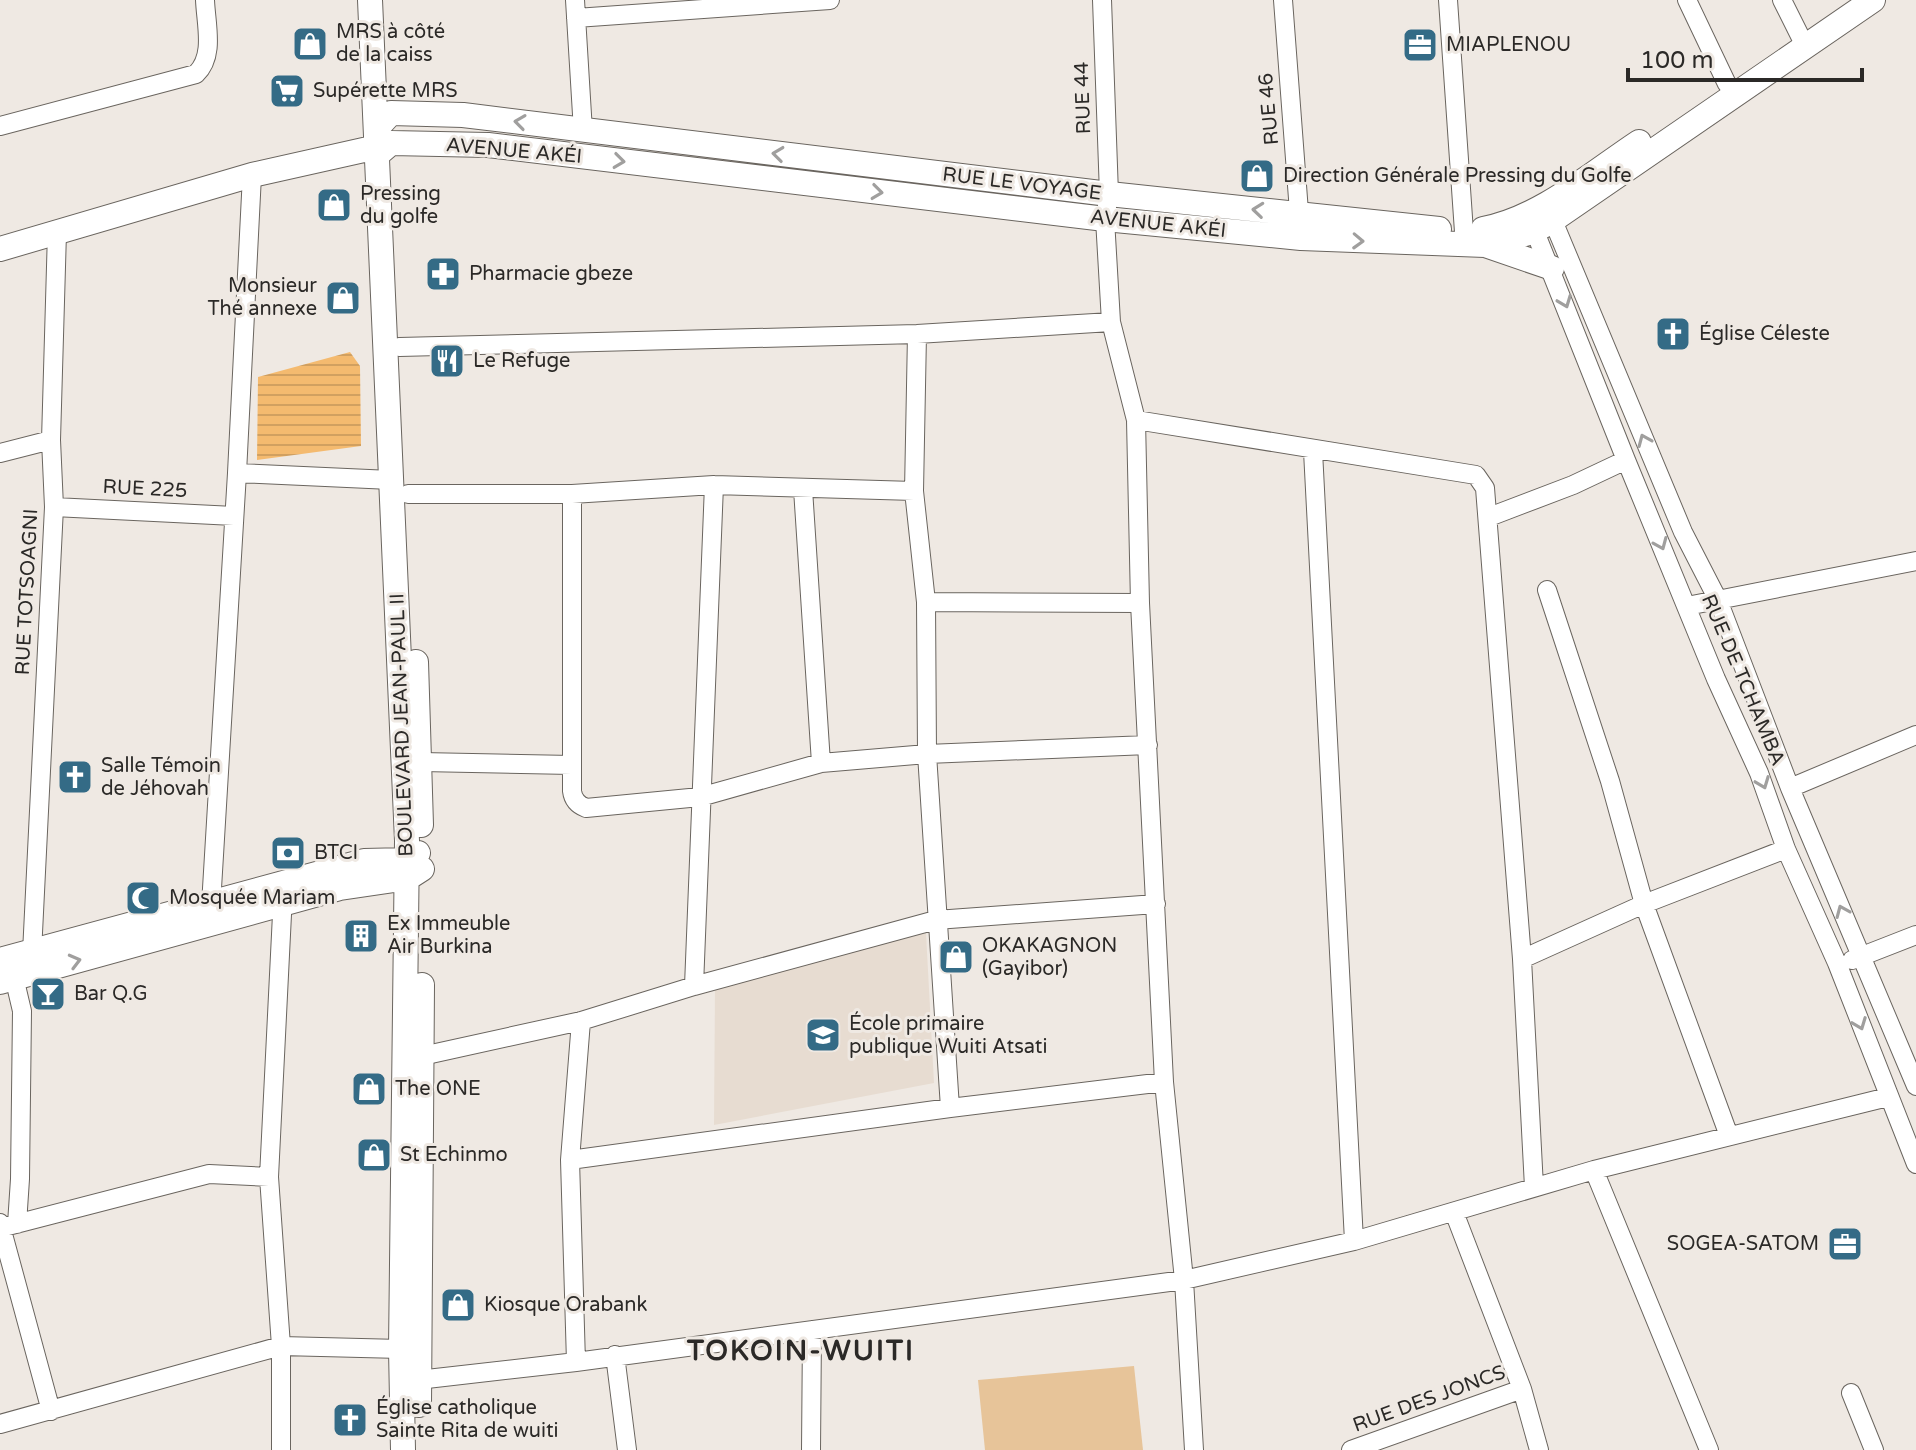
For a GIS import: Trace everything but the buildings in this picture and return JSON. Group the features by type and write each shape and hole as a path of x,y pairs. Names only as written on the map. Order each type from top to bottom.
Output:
{"main road":[{"name":"BOULEVARD JEAN-PAUL II","path":"370,0 399,347 400,487 421,762 412,866 401,1349 403,1450"},
{"name":"BOULEVARD JEAN-PAUL II","path":"384,0 383,137 422,1056 419,1450"},
{"name":"RUE LE VOYAGE","path":"383,137 463,115 1109,194 1300,227 1470,240 1508,223 1540,217 1727,84 1802,41 1846,0"},
{"path":"1540,217 1802,41 1873,0"},
{"name":"AVENUE AKÉI","path":"0,249 383,137 488,145 1105,219 1300,227"},
{"path":"1470,240 1552,268"},
{"path":"5,973 363,872 412,866"},
{"path":"363,872 412,866"},
{"path":"5,973 32,953 211,905 283,894"}],"street":[{"path":"0,126 196,74 203,67 208,54 205,0"},
{"path":"583,131 575,9 830,0"},
{"name":"RUE 44","path":"1102,0 1109,194 1105,219 1111,322 1136,420 1140,603 1164,1082 1184,1280 1194,1450"},
{"name":"RUE 46","path":"1283,0 1300,227"},
{"path":"1448,0 1470,240"},
{"path":"1687,0 1727,84"},
{"path":"1782,0 1802,41"},
{"path":"211,905 252,175"},
{"name":"RUE DE TCHAMBA","path":"1540,217 1552,268 1626,460 1759,773 1786,849 1837,963 1916,1164"},
{"name":"RUE DE TCHAMBA","path":"1540,217 1683,532 1718,600 1790,788 1916,1086"},
{"name":"RUE TOTSOAGNI","path":"32,953 54,507 51,440 57,232"},
{"path":"399,347 917,334 1111,322"},
{"path":"917,334 914,491 926,602 927,754 950,1108"},
{"path":"1136,420 1476,475 1485,488 1522,959 1534,1187"},
{"path":"0,453 51,440"},
{"path":"1313,451 1354,1241"},
{"path":"1489,517 1573,485 1626,460"},
{"path":"237,473 400,487 572,494 714,485 914,491"},
{"path":"694,986 714,485"},
{"path":"803,489 821,763"},
{"path":"572,494 573,797 586,808 700,797 821,763 927,754 1148,745"},
{"name":"RUE 225","path":"54,507 234,516"},
{"path":"1687,606 1916,561"},
{"path":"1547,590 1610,781 1644,904 1729,1136"},
{"path":"926,602 1140,603"},
{"path":"1790,788 1916,735"},
{"path":"421,762 572,765"},
{"path":"1522,959 1644,904 1786,849"},
{"path":"281,1450 281,1346 269,1177 283,894"},
{"path":"422,1056 581,1021 694,986 936,920 1156,904"},
{"path":"1837,963 1862,958 1916,935"},
{"path":"5,973 22,1011 20,1179 4,1225 51,1411"},
{"path":"576,1362 570,1160 581,1021"},
{"path":"570,1160 1164,1082"},
{"path":"418,1380 576,1362 1184,1280 1354,1241 1594,1170 1888,1097"},
{"path":"1594,1170 1709,1450"},
{"path":"4,1225 209,1174 269,1177"},
{"path":"1454,1212 1522,1389 1539,1450"},
{"path":"811,1450 812,1330"},
{"path":"0,1424 281,1346 401,1349"},
{"path":"615,1355 627,1450"},
{"name":"RUE DES JONCS","path":"1351,1450 1522,1389"},
{"path":"1851,1393 1874,1450"}],"shaded area":[{"path":"350,352 360,366 361,446 257,460 258,377"},
{"name":"École primaire publique Wuiti Atsati","path":"926,933 934,1083 714,1125 715,987"},
{"path":"1134,1366 1143,1450 985,1450 978,1380"}],"place":[{"name":"MRS à côté de la caiss","path":"310,44"},
{"name":"MIAPLENOU","path":"1420,45"},
{"name":"Supérette MRS","path":"287,91"},
{"name":"Direction Générale Pressing du Golfe","path":"1257,176"},
{"name":"Pressing du golfe","path":"334,205"},
{"name":"Pharmacie gbeze","path":"443,274"},
{"name":"Monsieur Thé annexe","path":"343,298"},
{"name":"Église Céleste","path":"1673,334"},
{"name":"Le Refuge","path":"447,361"},
{"name":"Salle Témoin de Jéhovah","path":"75,777"},
{"name":"BTCI","path":"288,853"},
{"name":"Mosquée Mariam","path":"143,898"},
{"name":"Ex Immeuble Air Burkina","path":"361,936"},
{"name":"OKAKAGNON (Gayibor)","path":"956,957"},
{"name":"Bar Q.G","path":"48,994"},
{"name":"École primaire publique Wuiti Atsati","path":"823,1035"},
{"name":"The ONE","path":"369,1089"},
{"name":"St Echinmo","path":"374,1155"},
{"name":"SOGEA-SATOM","path":"1845,1244"},
{"name":"Kiosque Orabank","path":"458,1305"},
{"name":"Église catholique Sainte Rita de wuiti","path":"350,1420"}],"district":[{"name":"TOKOIN-WUITI","path":"801,1351"}]}
